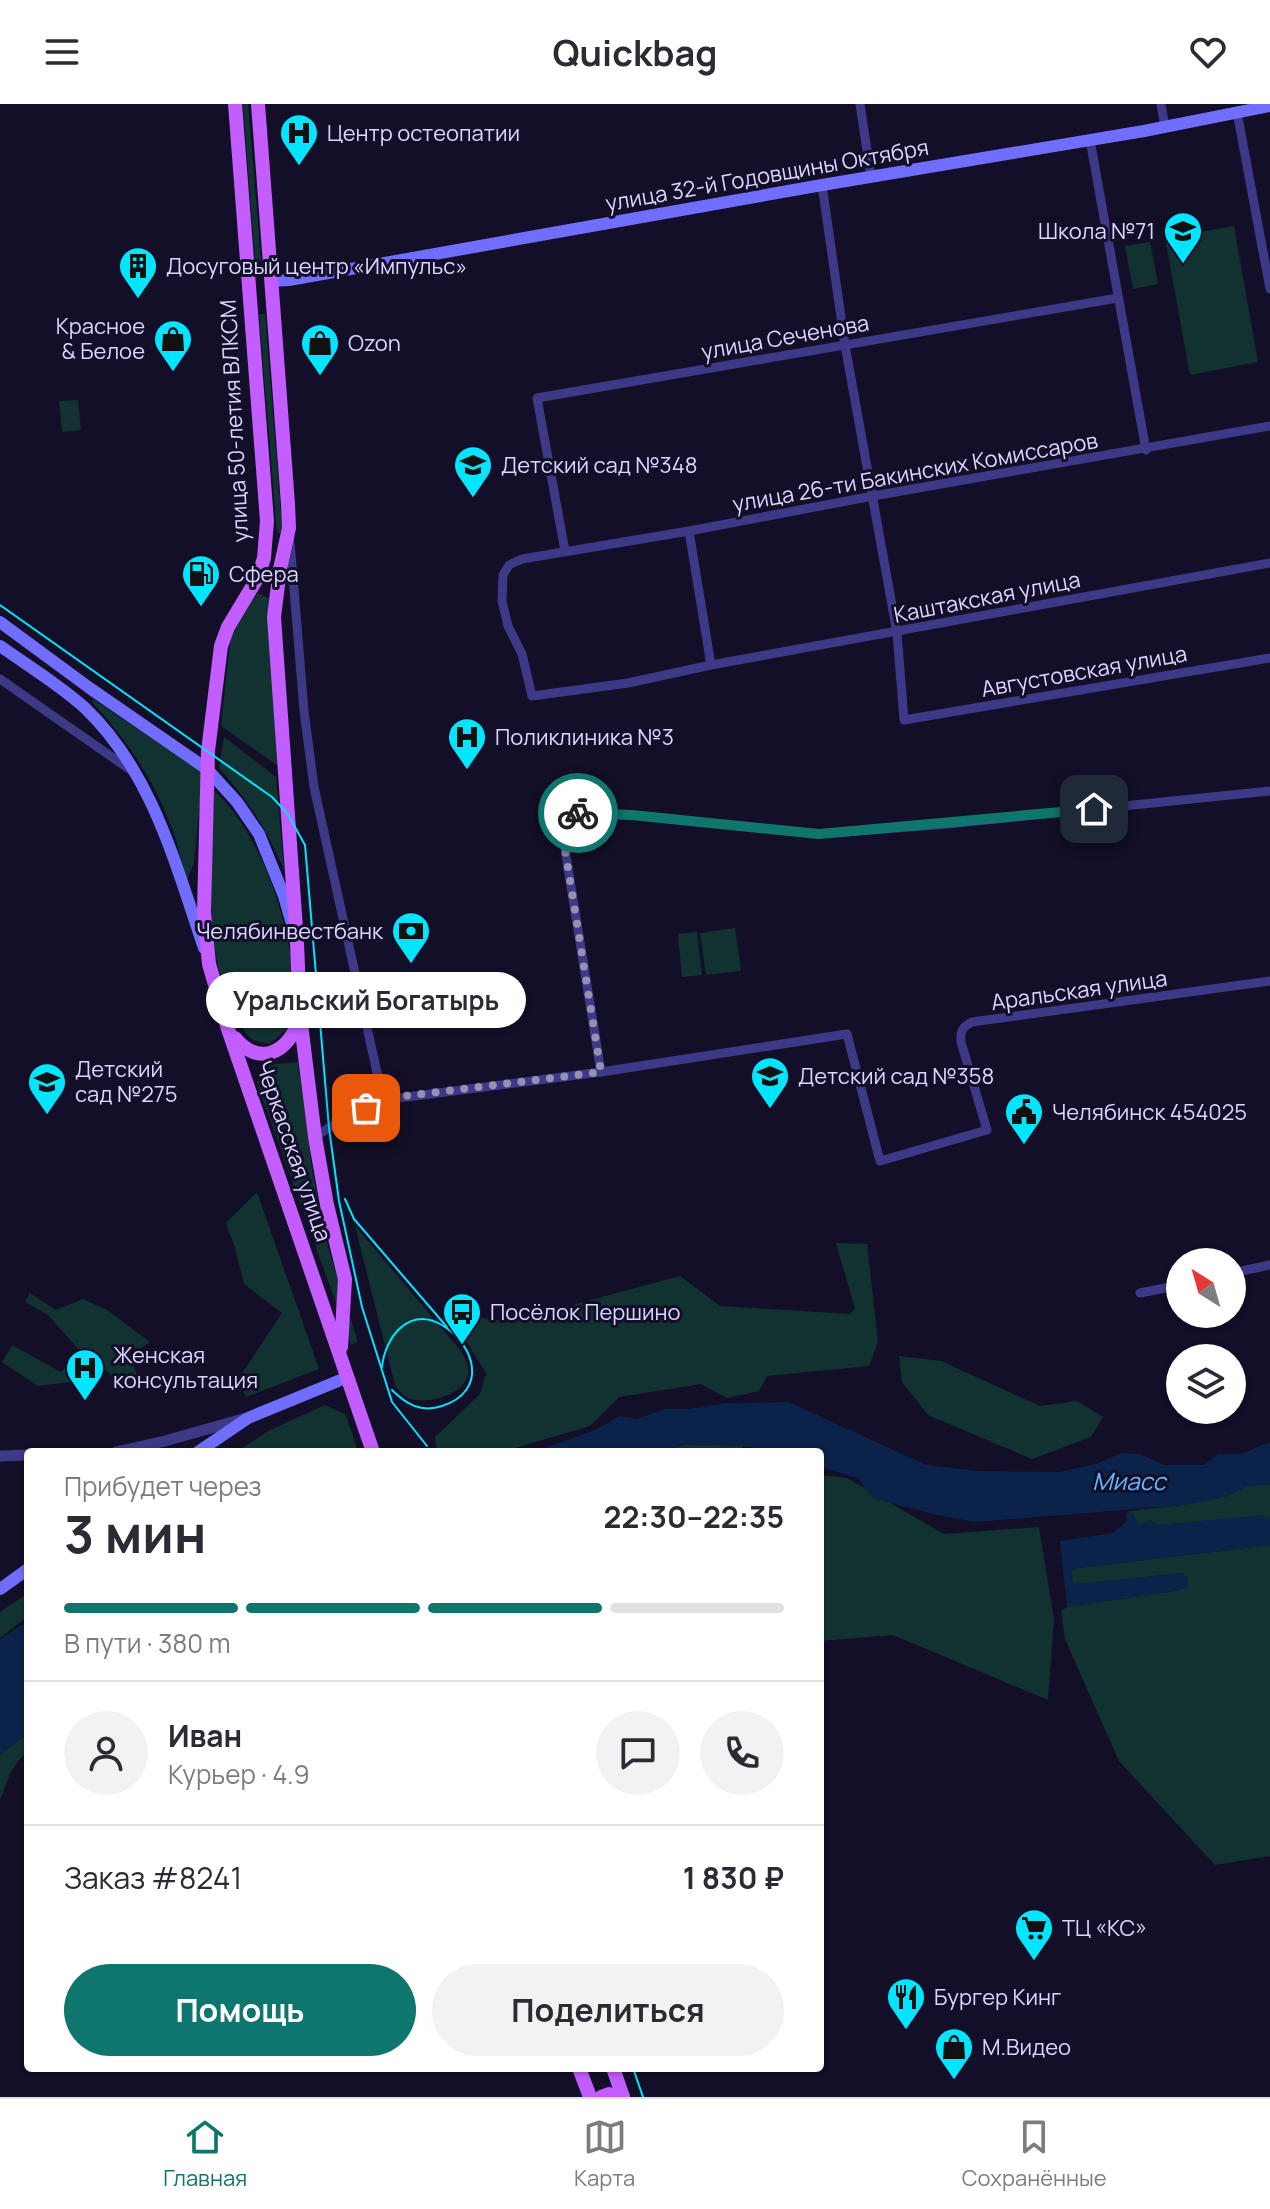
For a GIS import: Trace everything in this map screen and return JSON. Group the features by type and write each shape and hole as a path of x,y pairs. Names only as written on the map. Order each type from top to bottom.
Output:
{"main road":[{"name":"улица 50-летия ВЛКСМ","path":"209,964 204,912 207,769 221,646 228,627 258,577 264,558 267,521 235,104"},
{"name":"улица 50-летия ВЛКСМ","path":"258,104 289,528 274,617 297,943"},
{"name":"улица 32-й Годовщины Октября","path":"271,281 1165,127 1270,106"},
{"path":"248,283 271,281"},
{"name":"Черкасская улица","path":"0,622 207,769 237,802 259,834 284,896 297,943 300,1016 315,1137 345,1279 340,1355"},
{"name":"Черкасская улица","path":"0,646 82,705 116,742 137,774 168,841 228,1029 372,1448"},
{"path":"228,1029 245,1049 265,1055 286,1044 295,1032 300,1016"},
{"path":"204,1448 248,1418 348,1377"},
{"path":"0,1589 24,1572"},
{"path":"581,2072 590,2097"},
{"path":"614,2072 623,2097"},
{"path":"601,2097 609,2094 623,2097"}],"street":[{"path":"860,104 871,177"},
{"path":"1161,104 1165,127"},
{"path":"1237,112 1270,289"},
{"path":"1090,140 1146,450"},
{"path":"822,185 845,345 897,633"},
{"name":"улица Сеченова","path":"565,551 537,398 1118,298"},
{"name":"улица 26-ти Бакинских Комиссаров","path":"532,696 522,654 508,626 502,601 503,575 509,565 522,559 1270,426"},
{"path":"289,528 304,711 314,787 383,1100"},
{"path":"689,531 711,665"},
{"name":"Каштакская улица","path":"532,696 628,683 711,665 1270,563"},
{"name":"Августовская улица","path":"897,633 904,720 1270,658"},
{"path":"0,679 137,774"},
{"path":"601,1072 563,837 563,823 570,813 632,815 819,834 1270,791"},
{"name":"Аральская улица","path":"315,1137 348,1115 383,1100 601,1072 847,1034 880,1161 987,1130 961,1042 960,1033 972,1022 1270,981"},
{"path":"1246,1270 1270,1265"},
{"path":"1140,1293 1166,1288"},
{"path":"134,1448 248,1418"},
{"path":"0,1456 24,1455"}],"green space":[{"path":"243,104 248,104 261,260 258,264 255,260"},
{"path":"1234,226 1258,362 1190,375 1165,238"},
{"path":"1150,242 1158,284 1133,289 1125,246"},
{"path":"259,314 265,314 281,533 277,533"},
{"path":"78,400 81,430 62,432 59,401"},
{"path":"258,593 269,598 277,765 221,726 230,643 240,617"},
{"path":"93,699 203,773 194,862 187,880 173,832 156,792 138,760 92,702"},
{"path":"224,737 276,777 284,870 256,816 219,768"},
{"path":"214,791 231,809 260,856 272,884 288,941 294,1014 287,1029 270,1044 254,1040 246,1033 228,1000 219,972 211,880"},
{"path":"735,928 741,971 706,975 700,933"},
{"path":"697,932 702,975 682,977 678,934"},
{"path":"298,1062 313,1175 328,1247 358,1342 351,1345 257,1083 268,1067"},
{"path":"257,1192 319,1369 246,1397 239,1378 282,1313 244,1284 226,1223"},
{"path":"355,1226 461,1351 468,1366 467,1377 455,1391 436,1399 416,1400 408,1398 395,1385"},
{"path":"836,1243 867,1244 878,1342 869,1366 767,1376 759,1391 727,1398 701,1384 619,1397 590,1426 515,1448 436,1448 435,1437 480,1394 486,1373 462,1335 459,1315 509,1322 680,1276 720,1306 850,1314 855,1309"},
{"path":"30,1293 56,1310 83,1299 107,1310 150,1342 129,1356 139,1380 118,1381 105,1370 84,1380 38,1386 2,1362 12,1345 61,1372 81,1352 48,1315 25,1302"},
{"path":"899,1356 941,1361 1040,1406 1077,1401 1103,1417 1091,1437 1032,1459 928,1415 902,1382"},
{"path":"325,1405 346,1415 357,1448 243,1448 268,1431"},
{"path":"686,1444 743,1448 674,1448"},
{"path":"824,1475 847,1478 944,1534 1039,1527 1054,1620 1048,1700 893,1635 824,1641"},
{"path":"1270,1484 1270,1520 1262,1516 1139,1524 1128,1511 1182,1505 1227,1496 1247,1486"},
{"path":"1270,1545 1270,1856 1215,1865 1119,1761 1065,1639 1061,1611 1067,1607 1181,1590 1183,1573 1072,1585 1071,1569"},
{"path":"24,1596 24,1619 0,1638 0,1612"},
{"path":"24,1736 24,1755 7,1780 0,1800 0,1755"}],"water":[{"name":"Миасс","path":"789,1402 926,1465 978,1471 1058,1472 1096,1464 1121,1453 1140,1454 1164,1465 1204,1465 1218,1454 1241,1454 1270,1442 1270,1484 1247,1486 1227,1496 1182,1505 975,1522 872,1498 858,1478 824,1468 824,1448 686,1444 674,1448 545,1448 595,1430 620,1416 637,1419 665,1409 726,1403"},
{"path":"1126,1513 1132,1513 1139,1524 1151,1520 1158,1525 1263,1515 1270,1520 1270,1545 1071,1569 1073,1584 1183,1573 1188,1579 1188,1587 1067,1607 1060,1541 1113,1533 1127,1521"},
{"path":"24,1624 24,1736 0,1755 0,1639"}],"tram line":[{"path":"0,605 272,797 287,813 305,845 329,1128 339,1201 362,1307 392,1402 427,1446"},
{"path":"345,1199 354,1219 447,1327"},
{"path":"382,1367 394,1336 409,1322 419,1319 442,1325 463,1344 469,1356 472,1368 466,1390 457,1399 442,1406 414,1406 392,1390"},
{"path":"634,2072 643,2097"}],"way so far":[{"path":"366,1108 383,1100 405,1096 601,1072 563,837 566,815 578,813"}],"place":[{"name":"Центр остеопатии","path":"299,167"},
{"name":"Школа №71","path":"1183,265"},
{"name":"Досуговый центр «Импульс»","path":"138,300"},
{"name":"Красное & Белое","path":"173,373"},
{"name":"Ozon","path":"320,377"},
{"name":"Детский сад №348","path":"473,499"},
{"name":"Сфера","path":"201,608"},
{"name":"Поликлиника №3","path":"467,771"},
{"name":"Челябинвестбанк","path":"411,965"},
{"name":"Уральский Богатырь","path":"366,1108"},
{"name":"Детский сад №358","path":"770,1110"},
{"name":"Детский сад №275","path":"47,1116"},
{"name":"Челябинск 454025","path":"1024,1146"},
{"name":"Посёлок Першино","path":"462,1346"},
{"name":"Женская консультация","path":"85,1402"},
{"name":"ТЦ «КС»","path":"1034,1962"},
{"name":"Бургер Кинг","path":"906,2031"},
{"name":"М.Видео","path":"954,2081"}],"route":[{"path":"578,813 632,815 819,834 1094,809"}]}
